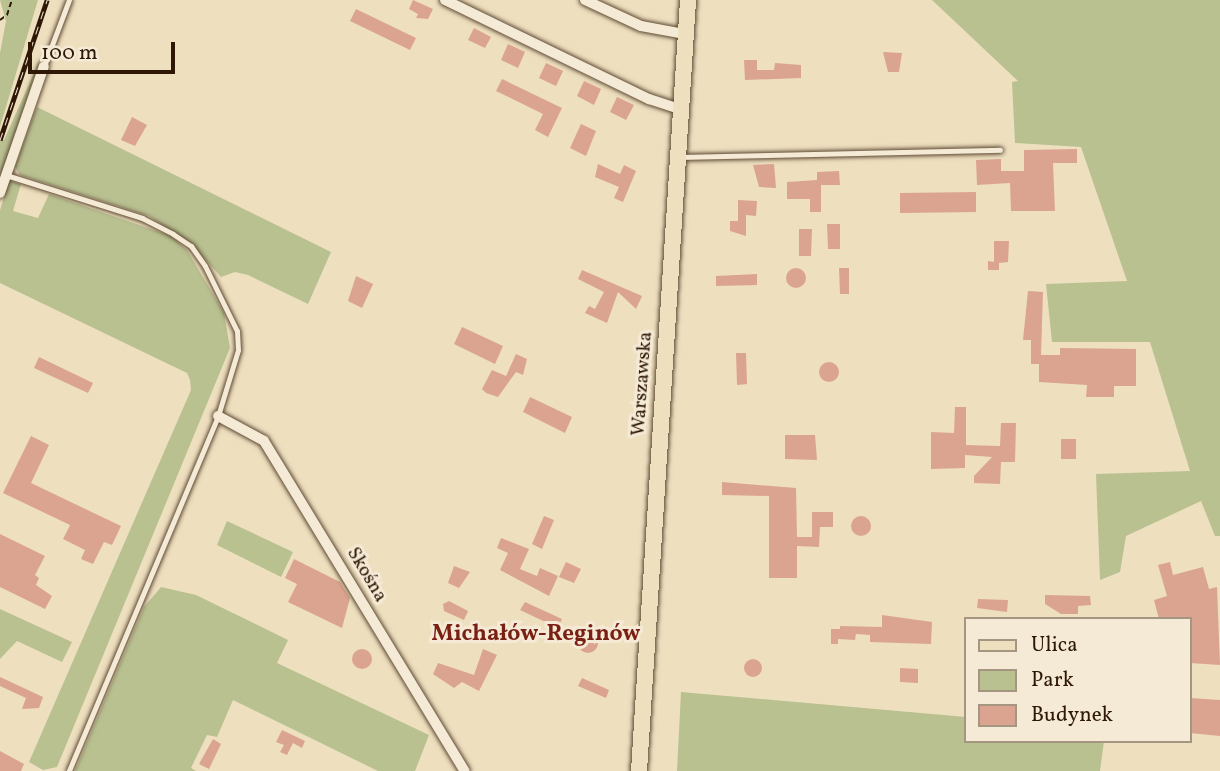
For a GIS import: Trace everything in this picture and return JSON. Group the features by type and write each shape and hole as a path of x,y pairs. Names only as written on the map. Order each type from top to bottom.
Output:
{"main road":[{"name":"Warszawska","path":"639,771 688,0"}],"street":[{"path":"445,0 649,99 680,109"},
{"path":"585,0 641,26 685,34"},
{"path":"0,193 44,66"},
{"name":"Skośna","path":"218,416 264,441 465,771"}],"lane":[{"path":"44,66 69,0"},
{"path":"678,157 1000,149"},
{"path":"6,175 142,218 191,246 227,304 237,331 238,350 218,416 69,771"}],"path":[{"path":"0,20 7,15 12,0"}],"green space":[{"path":"0,0 38,0 0,127 0,53 6,21"},
{"path":"932,0 1220,0 1220,536 1215,536 1201,501 1126,536 1120,572 1100,580 1096,474 1190,471 1150,342 1052,342 1046,284 1127,281 1081,147 1015,143 1012,82 1018,81"},
{"path":"39,62 37,78 0,178 0,139 4,140"},
{"path":"37,107 331,252 308,304 248,275 235,272 221,277 193,246 149,216 20,175 15,167"},
{"path":"9,181 21,184 13,211 38,218 49,194 171,236 187,250 224,313 230,348 57,767 43,770 29,762 191,390 187,373 0,283 0,210"},
{"path":"227,521 293,552 281,577 217,545"},
{"path":"161,587 196,595 288,640 277,663 429,735 415,771 378,771 233,700 217,737 207,735 191,768 196,771 75,771 144,607"},
{"path":"0,609 72,642 62,662 17,641 0,659"},
{"path":"681,692 964,717 964,743 1104,743 1100,771 677,771"}],"building":[{"path":"413,0 433,9 428,19 416,18 418,14 409,9"},
{"path":"356,9 416,38 410,50 350,21"},
{"path":"474,28 491,37 485,48 468,40"},
{"path":"508,44 525,52 518,68 501,60"},
{"path":"883,52 902,53 899,72 888,72"},
{"path":"744,60 757,60 757,70 774,70 775,63 801,65 801,78 745,80"},
{"path":"546,63 563,71 556,86 539,78"},
{"path":"502,79 562,108 548,137 535,130 543,114 496,91"},
{"path":"584,81 601,89 594,105 577,96"},
{"path":"617,97 634,105 626,120 610,112"},
{"path":"132,117 147,125 135,146 121,140"},
{"path":"581,124 596,131 586,156 570,148"},
{"path":"1077,149 1077,163 1053,163 1055,211 1011,211 1010,183 977,185 976,160 1001,159 1001,171 1024,171 1024,150"},
{"path":"598,164 620,174 624,165 636,171 623,202 614,198 619,187 595,177"},
{"path":"774,164 776,188 759,187 753,165"},
{"path":"839,171 840,185 821,185 821,212 810,212 810,199 787,199 787,182 817,180 817,172"},
{"path":"976,192 976,212 900,213 900,193"},
{"path":"738,200 757,201 756,216 746,215 746,236 730,231 730,221 738,221"},
{"path":"827,224 840,224 840,249 828,249"},
{"path":"799,229 812,229 811,256 799,256"},
{"path":"994,241 1009,241 1008,262 999,263 999,270 988,270 988,261 994,262"},
{"path":"796,268 803,271 806,278 803,285 796,288 789,285 786,278 789,271"},
{"path":"839,268 849,268 849,294 840,294"},
{"path":"582,270 642,296 636,309 618,292 607,323 585,313 589,306 595,309 604,292 578,279"},
{"path":"757,274 757,285 716,286 716,276"},
{"path":"356,276 373,284 362,308 348,301"},
{"path":"1028,291 1043,292 1041,355 1060,355 1060,348 1136,349 1136,386 1114,386 1114,397 1086,397 1087,385 1039,382 1039,364 1031,364 1031,340 1023,340"},
{"path":"462,327 503,346 495,364 454,344"},
{"path":"736,353 746,353 747,384 737,385"},
{"path":"516,354 527,359 523,375 516,372 498,397 486,393 482,389 492,370 506,376"},
{"path":"39,357 93,383 88,393 34,368"},
{"path":"829,362 836,365 839,372 836,379 829,382 822,379 819,372 822,365"},
{"path":"530,397 572,417 565,433 523,412"},
{"path":"955,407 966,407 966,445 1000,446 1001,423 1016,423 1015,462 1001,462 1000,484 974,483 974,476 992,457 965,455 965,468 931,469 931,432 954,433"},
{"path":"785,435 815,435 817,460 785,459"},
{"path":"31,436 49,445 31,483 121,526 112,545 104,542 93,564 81,559 85,550 63,539 70,525 3,493"},
{"path":"1061,439 1076,439 1076,459 1061,459"},
{"path":"722,482 796,488 797,537 812,537 812,512 833,512 833,527 820,527 819,547 797,546 797,578 769,578 769,496 722,495"},
{"path":"544,516 554,520 542,549 532,544"},
{"path":"861,516 868,519 871,526 868,533 861,536 854,533 851,526 854,519"},
{"path":"0,534 45,556 35,575 39,578 36,585 52,596 45,609 0,587"},
{"path":"501,538 529,549 520,569 537,576 540,568 558,576 549,596 500,570 508,553 497,548"},
{"path":"294,559 340,582 350,598 342,628 288,602 297,584 285,578"},
{"path":"566,562 581,569 574,583 559,577"},
{"path":"1170,562 1173,575 1203,567 1209,589 1217,587 1220,665 1192,663 1192,617 1158,617 1154,600 1167,596 1158,565"},
{"path":"454,566 470,572 459,588 448,583"},
{"path":"1045,595 1090,596 1091,605 1078,606 1078,614 1061,614 1045,604"},
{"path":"978,599 1008,600 1007,612 977,608"},
{"path":"449,601 468,611 464,620 444,611 443,604"},
{"path":"525,602 562,619 558,628 520,610"},
{"path":"882,615 932,622 931,644 870,642 870,635 856,634 855,640 838,639 838,644 831,644 831,629 840,629 840,626 882,627"},
{"path":"588,633 595,636 598,643 595,650 588,653 581,650 578,643 581,636"},
{"path":"362,649 369,652 372,659 369,666 362,669 355,666 352,659 355,652"},
{"path":"483,649 497,655 479,691 462,682 454,688 433,674 438,663 474,675"},
{"path":"753,659 759,662 762,668 759,674 753,677 747,674 744,668 747,662"},
{"path":"900,668 918,669 918,683 900,682"},
{"path":"0,677 43,697 39,708 22,709 26,698 0,686"},
{"path":"582,678 609,690 606,698 578,686"},
{"path":"1192,698 1220,700 1220,736 1192,733"},
{"path":"282,730 305,741 302,748 293,743 287,755 280,752 284,745 276,742"},
{"path":"213,739 221,744 209,769 199,764"},
{"path":"0,751 24,764 21,771 0,771"}],"railway":[{"path":"0,140 47,0"}],"district":[{"name":"Michałów-Reginów","path":"536,634"}]}
